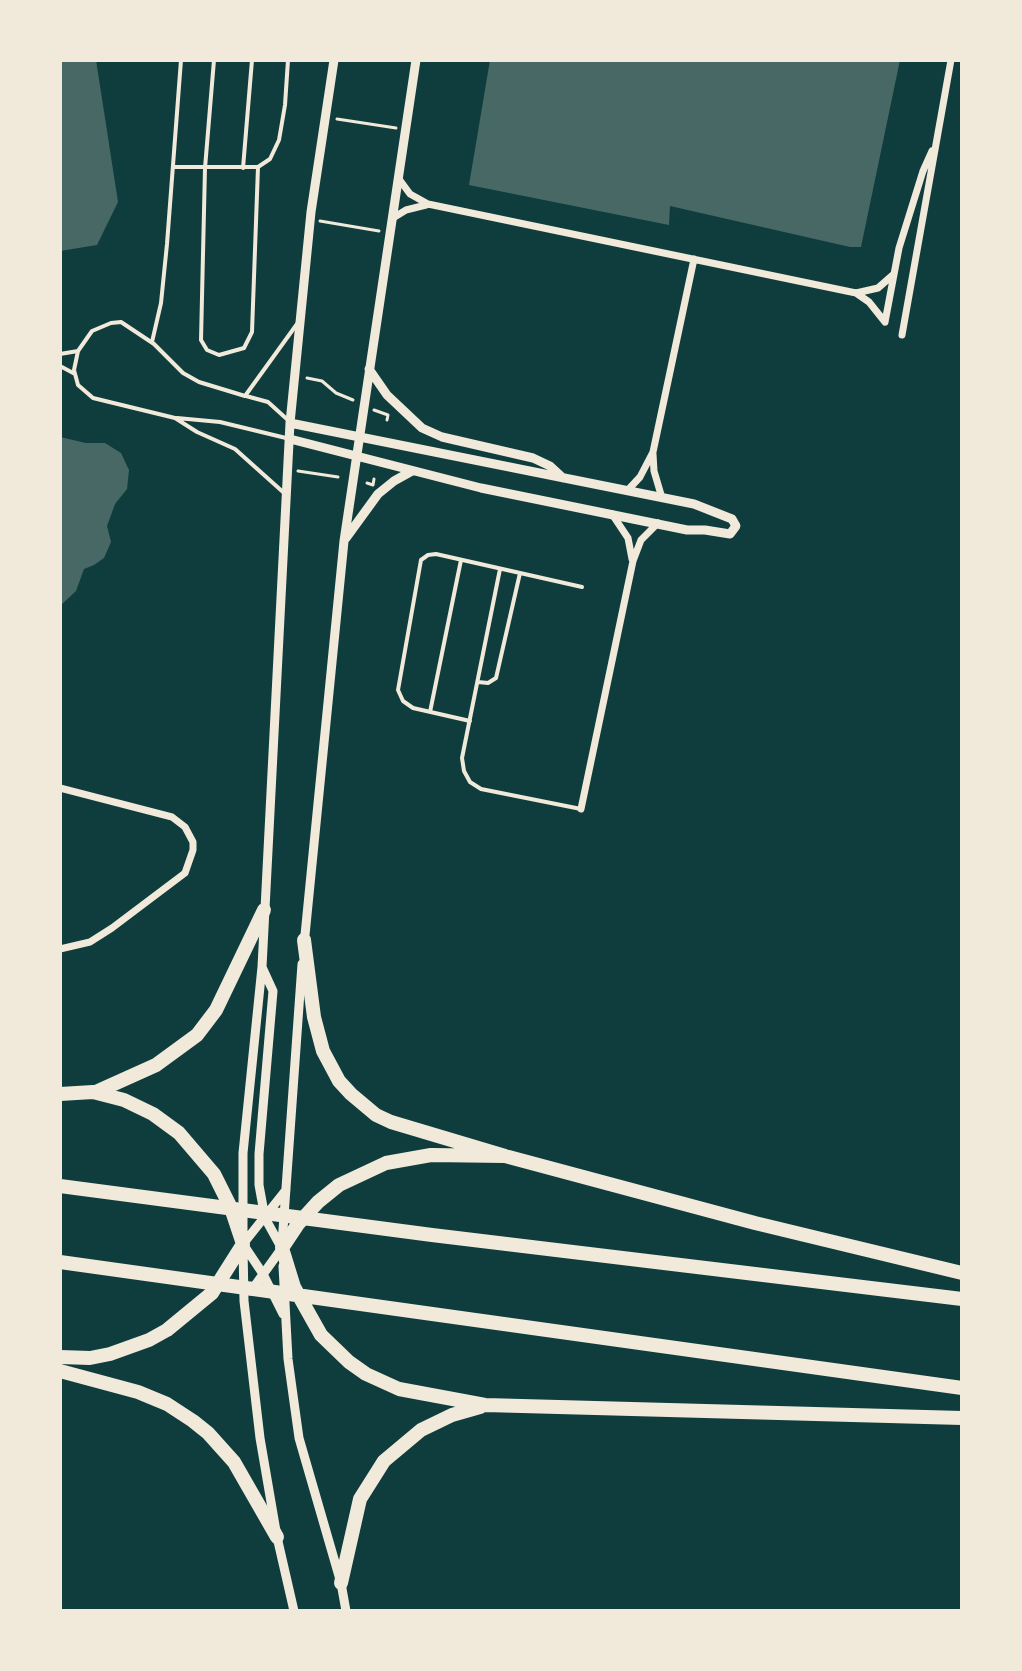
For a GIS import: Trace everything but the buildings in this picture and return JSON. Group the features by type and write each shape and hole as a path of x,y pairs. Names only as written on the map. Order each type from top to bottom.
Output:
{"highway":[{"path":"93,1092 156,1065 197,1035 216,1010 264,910"},
{"path":"304,940 317,1034 330,1066 351,1094 376,1115 406,1129 505,1156 755,1223 962,1273"},
{"path":"60,1094 93,1092 124,1100 153,1114 191,1144 223,1191 243,1244 212,1293 183,1319 149,1340 90,1358 60,1357"},
{"path":"505,1156 431,1155 386,1163 339,1185 318,1202 282,1248 294,1287 311,1320 333,1350 366,1374 399,1389 485,1405 962,1418"},
{"path":"60,1186 962,1299"},
{"path":"60,1262 962,1388"},
{"path":"68,1373 152,1398 201,1427 234,1462 277,1537"},
{"path":"341,1583 360,1499 384,1461 421,1430 452,1415 485,1405"}],"street":[{"path":"294,1611 277,1537 260,1438 244,1301 243,1153 262,967 290,423 310,220 334,60"},
{"path":"346,1611 341,1583 308,1477 292,1399 282,1248 304,940 344,541 416,60"},
{"path":"902,335 951,60"},
{"path":"399,179 410,194 428,204 856,293 869,302 885,322 894,274 919,182 936,141"},
{"path":"393,218 413,207 428,204"},
{"path":"662,498 654,471 653,452 694,259"},
{"path":"856,293 878,288 894,274"},
{"path":"369,369 398,407 422,428 442,437 533,458 550,466 563,478"},
{"path":"290,423 694,504 732,519 736,526 733,533 726,535 658,523 412,471 290,439"},
{"path":"627,491 640,477 653,452"},
{"path":"344,541 378,494 412,471"},
{"path":"612,514 628,538 633,561"},
{"path":"581,809 633,561 641,540 658,523"},
{"path":"60,788 172,817 190,834 193,850 190,866 185,873 112,928 90,942 60,949"},
{"path":"262,967 273,991 259,1185 265,1218 282,1248"},
{"path":"243,1244 288,1187"},
{"path":"243,1244 263,1274 285,1319"},
{"path":"244,1301 282,1248"}],"lane":[{"path":"152,342 161,303 181,60"},
{"path":"214,60 205,168 201,340 207,350 219,355 244,348 252,332 258,167"},
{"path":"243,168 252,60"},
{"path":"174,167 258,167 273,156 285,105 288,60"},
{"path":"245,396 300,319"},
{"path":"290,423 268,402 191,378 152,342 121,322 92,331 78,351 75,374 78,385 93,398 175,418 220,422 290,439"},
{"path":"60,354 78,351"},
{"path":"60,366 75,374"},
{"path":"175,418 197,432 226,443 287,495"},
{"path":"470,721 408,705 398,690 421,560 432,554 582,587"},
{"path":"430,712 461,560"},
{"path":"501,569 462,765 475,786 581,809"},
{"path":"478,682 491,682 497,675 520,573"}],"path":[{"path":"325,118 406,130"},
{"path":"310,220 391,233"},
{"path":"295,376 322,381 336,393 388,415 387,420"},
{"path":"289,469 338,477"}]}
